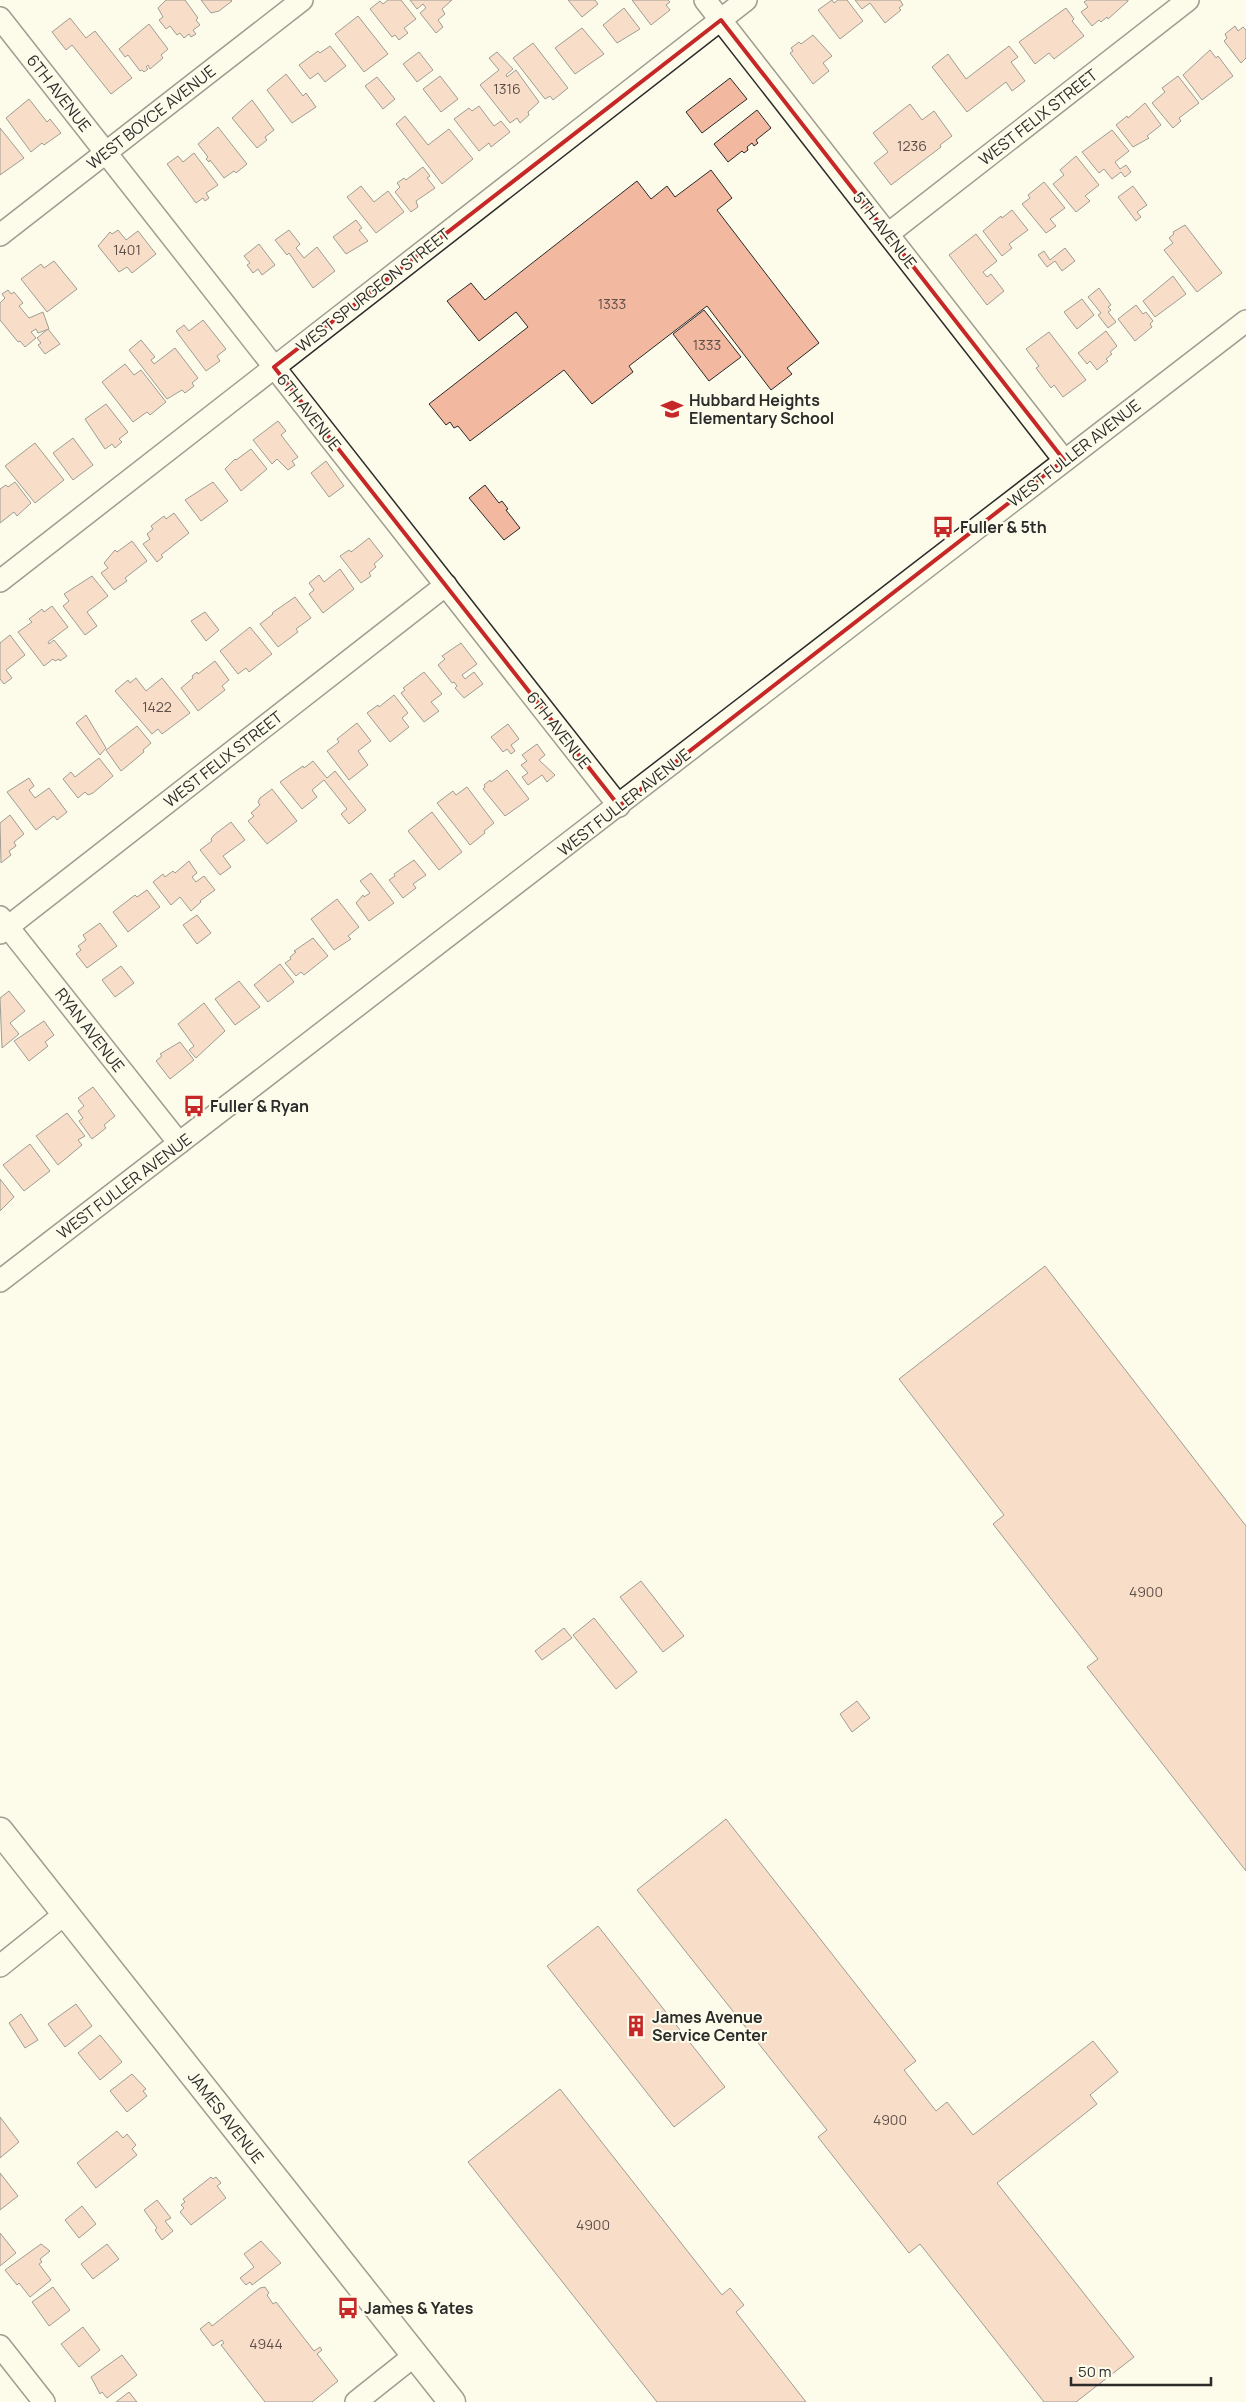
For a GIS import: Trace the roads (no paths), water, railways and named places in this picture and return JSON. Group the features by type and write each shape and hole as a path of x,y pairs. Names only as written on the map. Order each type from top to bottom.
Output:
{"main road":[{"name":"JAMES AVENUE","path":"0,1831 452,2402"}],"street":[{"name":"WEST BOYCE AVENUE","path":"0,235 302,0"},
{"name":"5TH AVENUE","path":"705,0 1064,460"},
{"name":"WEST SPURGEON STREET","path":"0,581 746,0"},
{"name":"WEST FELIX STREET","path":"888,234 1188,0"},
{"name":"6TH AVENUE","path":"0,18 619,806"},
{"name":"WEST FULLER AVENUE","path":"0,1281 619,806 1246,321"},
{"name":"WEST FELIX STREET","path":"3,925 446,585"},
{"name":"RYAN AVENUE","path":"3,925 180,1144"},
{"path":"0,1966 66,1914"},
{"path":"0,2346 44,2402"},
{"path":"356,2402 416,2355"}],"place":[{"name":"Hubbard Heights Elementary School","path":"672,409"},
{"name":"Fuller & 5th","path":"943,527"},
{"name":"Fuller & Ryan","path":"194,1106"},
{"name":"James Avenue Service Center","path":"636,2026"},
{"name":"James & Yates","path":"348,2308"}]}
